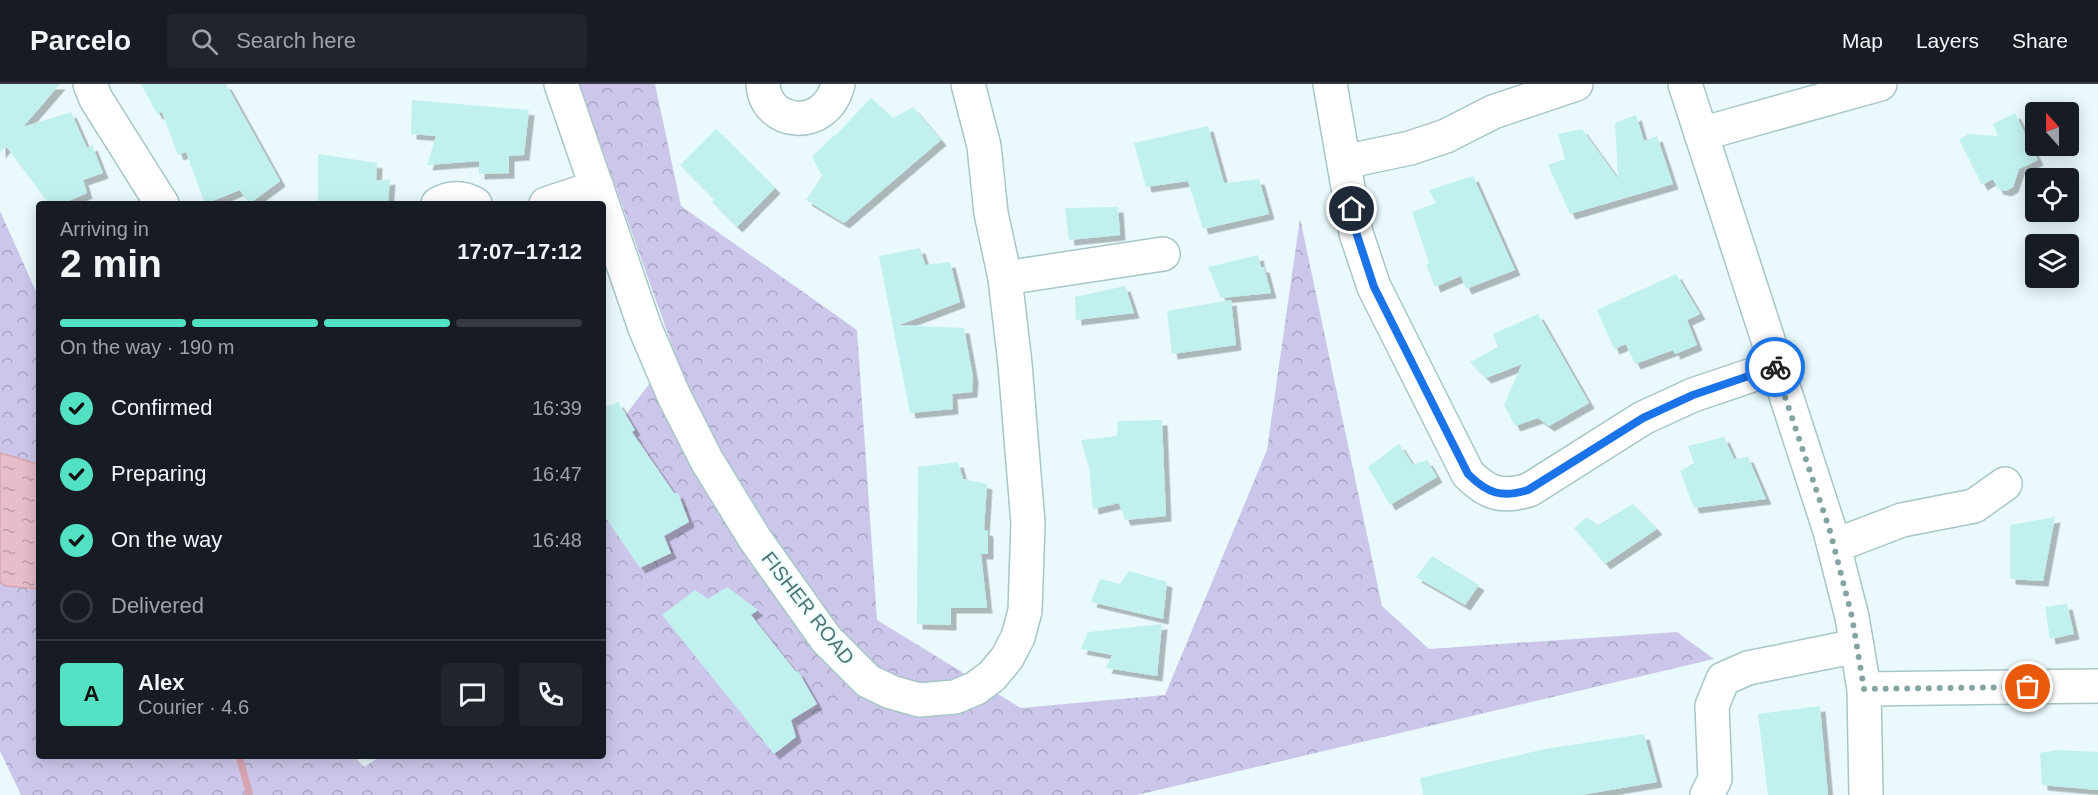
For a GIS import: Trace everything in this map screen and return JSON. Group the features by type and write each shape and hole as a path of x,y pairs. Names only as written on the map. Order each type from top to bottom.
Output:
{"street":[{"path":"90,84 96,99 160,201"},
{"name":"FISHER ROAD","path":"561,84 602,201"},
{"path":"763,84 768,101 776,110 790,117 804,119 818,115 828,107 835,96 838,84"},
{"name":"FISHER ROAD","path":"606,213 645,328 674,396 707,461 755,539 826,639 868,681 891,692 919,700 955,698 976,688 992,676 1007,658 1018,638 1025,611 1028,523 1015,364 1005,278 991,213 984,146 968,84"},
{"path":"1330,84 1356,232 1374,287 1468,474 1480,486 1496,493 1513,495 1528,490 1643,418 1693,395 1776,367"},
{"path":"1344,162 1410,148 1446,136 1493,112 1576,84"},
{"path":"1685,84 1834,546 1857,646 1864,689 1866,795"},
{"path":"1701,134 1880,84"},
{"path":"555,201 597,187"},
{"path":"443,201 454,198 470,201"},
{"path":"1005,278 1163,254"},
{"path":"1834,546 1902,520 1964,510 1974,506 2005,484"},
{"path":"1707,795 1715,779 1712,706 1723,679 1748,668 1857,646"},
{"path":"1864,689 2098,686"}],"green space":[{"path":"579,84 655,84 681,206 857,330 877,620 1021,708 1165,695 1267,450 1300,218 1382,606 1429,649 1677,632 1714,659 1137,795 21,795 0,751 0,211 36,291 36,759 357,759 364,767 376,759 606,759 606,441 674,351"}],"water":[{"path":"0,453 36,463 36,589 5,586 0,582"}],"building":[{"path":"0,84 60,84 23,127 71,112 87,148 92,145 103,173 83,180 87,193 69,201 47,201 6,146 0,153"},
{"path":"141,84 226,84 280,181 253,201 247,201 240,190 212,201 204,201 186,152 178,155 162,112 157,114"},
{"path":"871,98 893,118 913,107 941,140 844,223 806,200 822,176 812,157"},
{"path":"412,100 529,110 524,155 509,156 509,173 479,174 479,161 427,165 436,136 411,134"},
{"path":"2015,113 2025,133 2025,156 2036,156 2038,160 2019,169 2013,187 2006,191 1998,189 1993,179 1982,185 1959,139 1969,134 1998,136 1993,124"},
{"path":"1636,115 1644,141 1657,136 1673,184 1570,214 1548,165 1565,159 1558,134 1582,129 1618,179 1615,123"},
{"path":"1208,126 1224,183 1259,179 1269,214 1203,229 1188,181 1146,187 1134,143"},
{"path":"716,129 775,188 737,227 712,202 714,199 680,165"},
{"path":"318,154 377,163 376,181 390,179 388,201 318,201"},
{"path":"1473,176 1515,270 1466,289 1461,276 1435,287 1426,264 1429,263 1412,212 1436,203 1429,190"},
{"path":"1118,207 1120,235 1069,240 1065,208"},
{"path":"920,248 925,265 950,262 960,302 899,325 964,328 973,377 972,392 952,394 953,409 910,413 879,256"},
{"path":"1258,255 1271,293 1221,298 1208,267"},
{"path":"1676,274 1700,314 1687,320 1697,345 1675,354 1673,350 1635,364 1626,344 1614,349 1597,310"},
{"path":"1125,286 1134,313 1076,320 1075,297"},
{"path":"1231,300 1236,345 1172,354 1167,311"},
{"path":"1538,314 1589,403 1549,426 1538,418 1515,426 1504,405 1522,364 1486,378 1470,362 1498,347 1493,334"},
{"path":"618,402 635,430 632,432 674,493 678,493 689,522 664,536 671,553 640,568 606,518 606,407"},
{"path":"1162,420 1166,516 1125,520 1119,503 1093,509 1089,468 1081,440 1117,436 1118,421"},
{"path":"1724,437 1734,459 1748,457 1766,499 1694,508 1680,471 1694,463 1688,446"},
{"path":"1399,444 1413,465 1427,460 1437,477 1390,505 1368,467"},
{"path":"958,462 963,479 987,484 984,530 988,531 988,554 981,554 987,608 951,608 951,625 917,624 918,467"},
{"path":"1633,504 1657,529 1605,564 1574,528 1587,517 1598,525"},
{"path":"2055,517 2043,581 2010,579 2010,525"},
{"path":"1432,556 1479,585 1465,605 1416,577"},
{"path":"1129,571 1167,582 1163,619 1091,602 1100,579 1120,584"},
{"path":"727,587 758,610 751,615 796,672 798,671 817,704 791,720 796,737 774,754 662,615 695,590 708,599"},
{"path":"2067,604 2074,634 2050,639 2045,607"},
{"path":"1162,624 1157,676 1106,668 1112,655 1081,649 1088,632"},
{"path":"1820,706 1828,795 1768,795 1758,714"},
{"path":"1644,734 1657,782 1581,795 1423,795 1420,778 1545,749"},
{"path":"2056,750 2098,752 2098,790 2042,785 2040,753"}],"waterway":[{"path":"240,759 248,795"}],"way so far":[{"path":"1775,367 1830,531 1852,617 1864,689 2028,687"}],"route":[{"path":"1352,209 1356,232 1374,287 1468,474 1480,486 1496,493 1513,495 1528,490 1643,418 1693,395 1775,367"}]}
